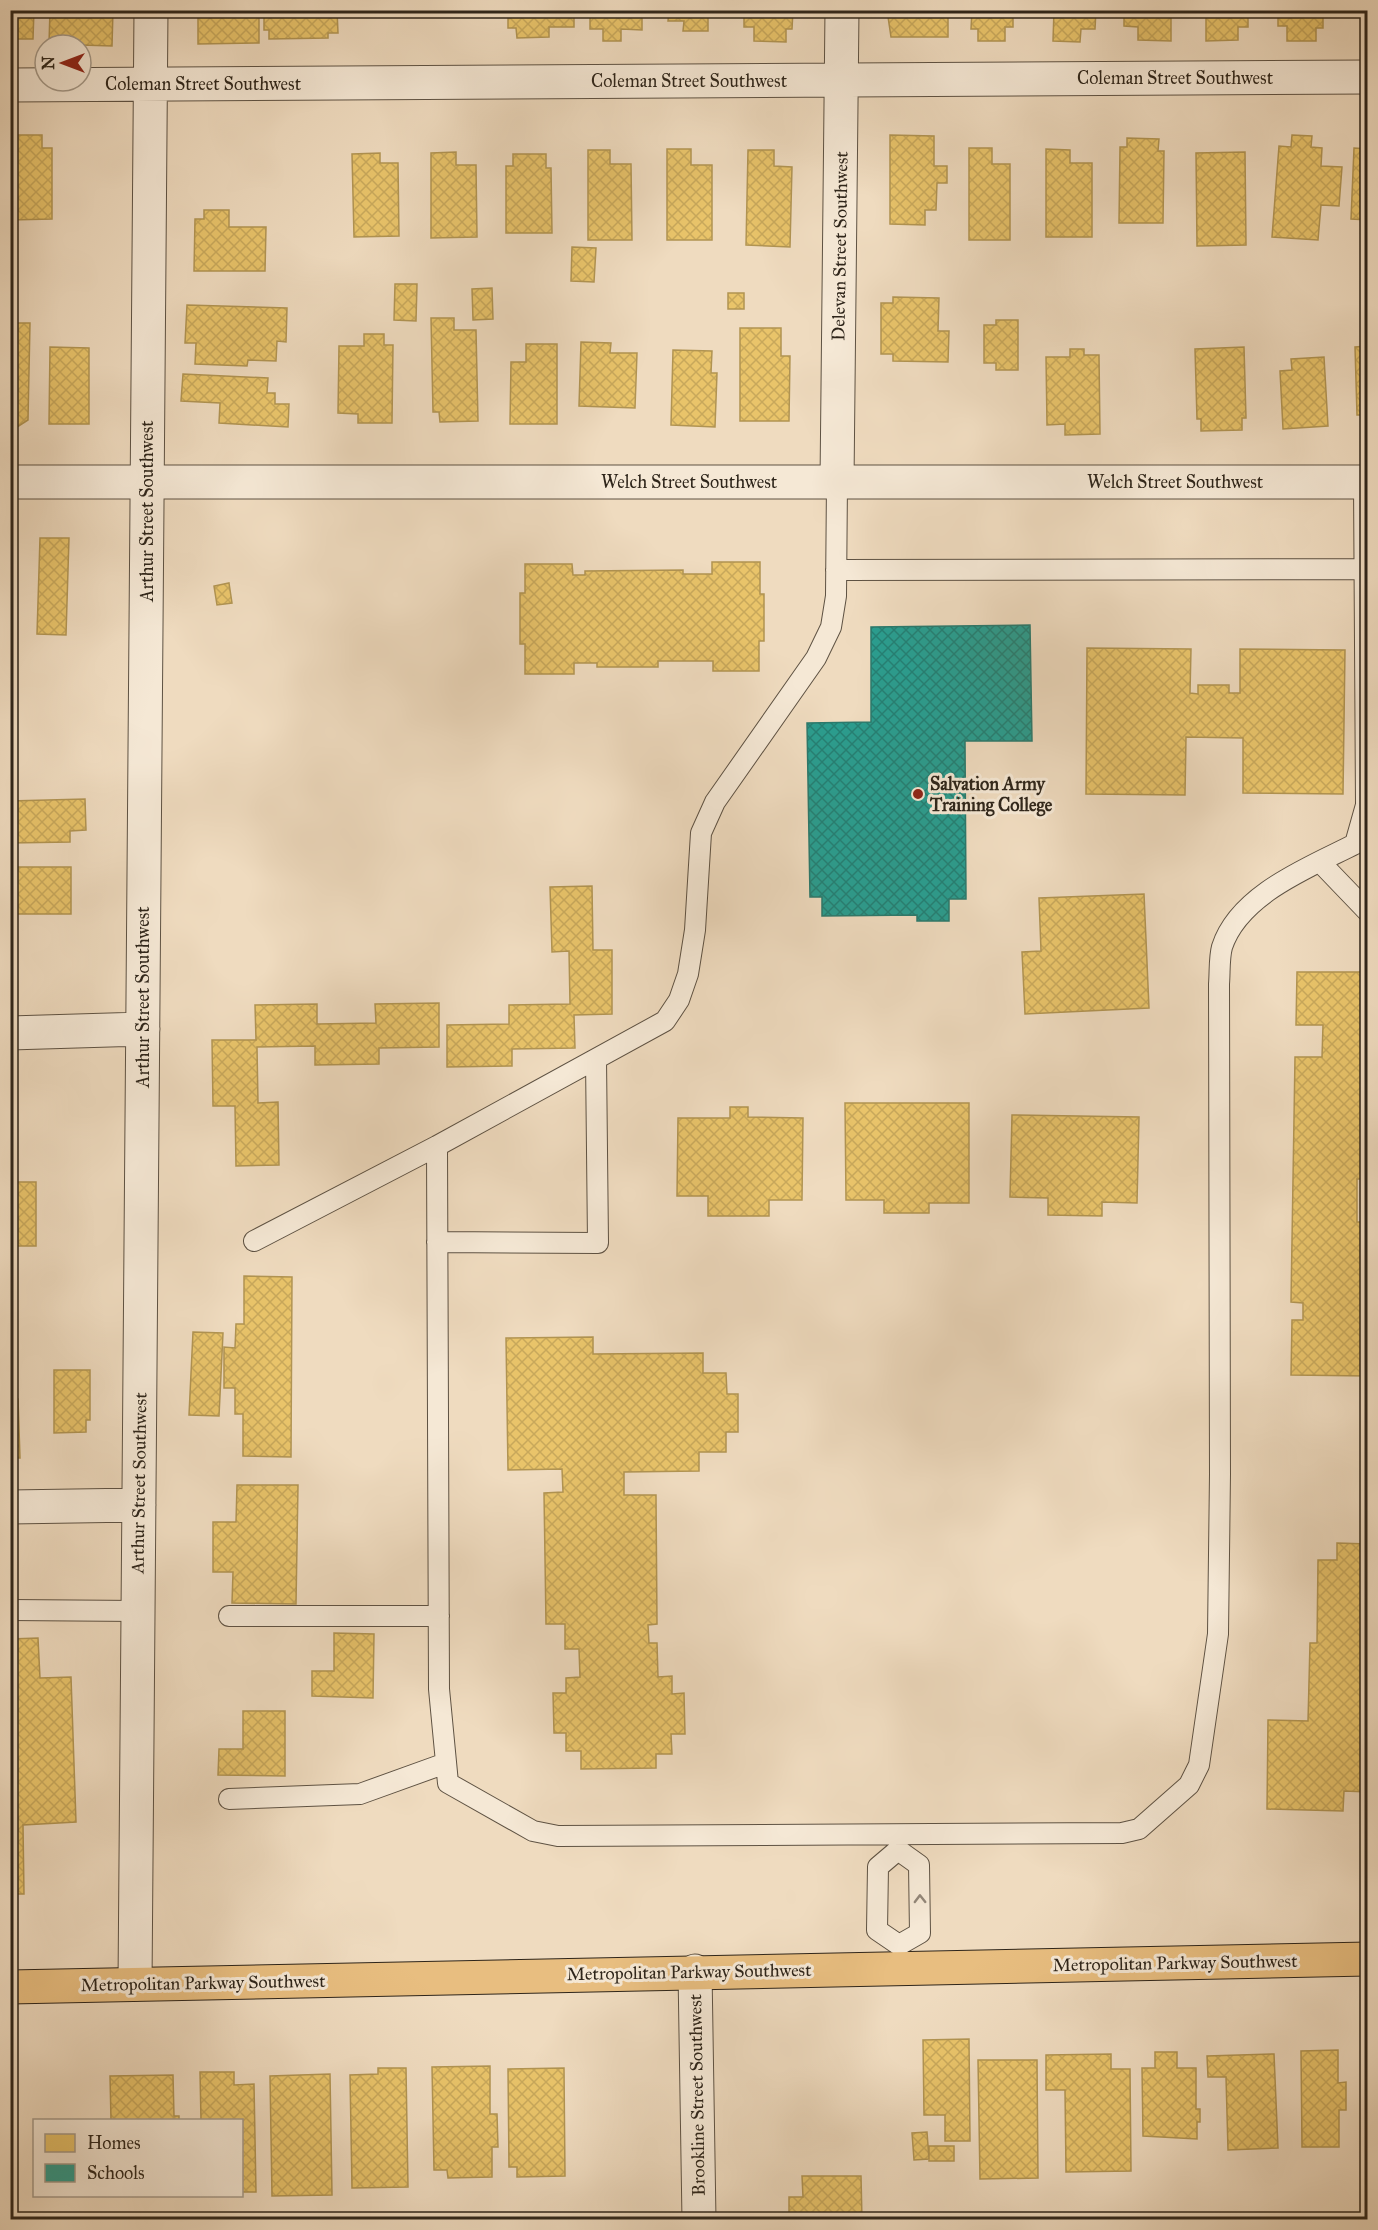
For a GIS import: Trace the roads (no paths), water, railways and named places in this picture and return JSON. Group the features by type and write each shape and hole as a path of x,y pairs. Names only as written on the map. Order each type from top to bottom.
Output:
{"main road":[{"name":"Metropolitan Parkway Southwest","path":"10,1987 695,1971 899,1957 1368,1959"}],"street":[{"name":"Arthur Street Southwest","path":"135,1984 151,10"},
{"name":"Delevan Street Southwest","path":"837,482 842,10"},
{"name":"Coleman Street Southwest","path":"10,85 1368,77"},
{"name":"Welch Street Southwest","path":"10,482 1366,482"},
{"path":"10,1033 143,1029"},
{"path":"10,1507 139,1505"},
{"name":"Brookline Street Southwest","path":"695,1971 699,2220"}],"lane":[{"path":"254,1241 437,1146 665,1021 679,1000 688,974 695,930 701,833 715,802 816,657 831,627 836,596 837,482"},
{"path":"437,1146 440,1689 448,1783 533,1831 558,1836 898,1842 1122,1833 1139,1829 1189,1785 1199,1765 1218,1634 1219,984 1222,947 1233,925 1273,886 1355,844 1366,805 1366,482"},
{"path":"836,570 1365,569"},
{"path":"1320,862 1368,912"},
{"path":"437,1242 598,1243 596,1059"},
{"path":"10,1610 138,1611"},
{"path":"230,1616 440,1616"},
{"path":"230,1798 360,1794 446,1763"},
{"path":"898,1842 920,1864 920,1933 899,1957 877,1930 878,1867 898,1842"}],"place":[{"name":"Salvation Army Training College","path":"918,794"}]}
